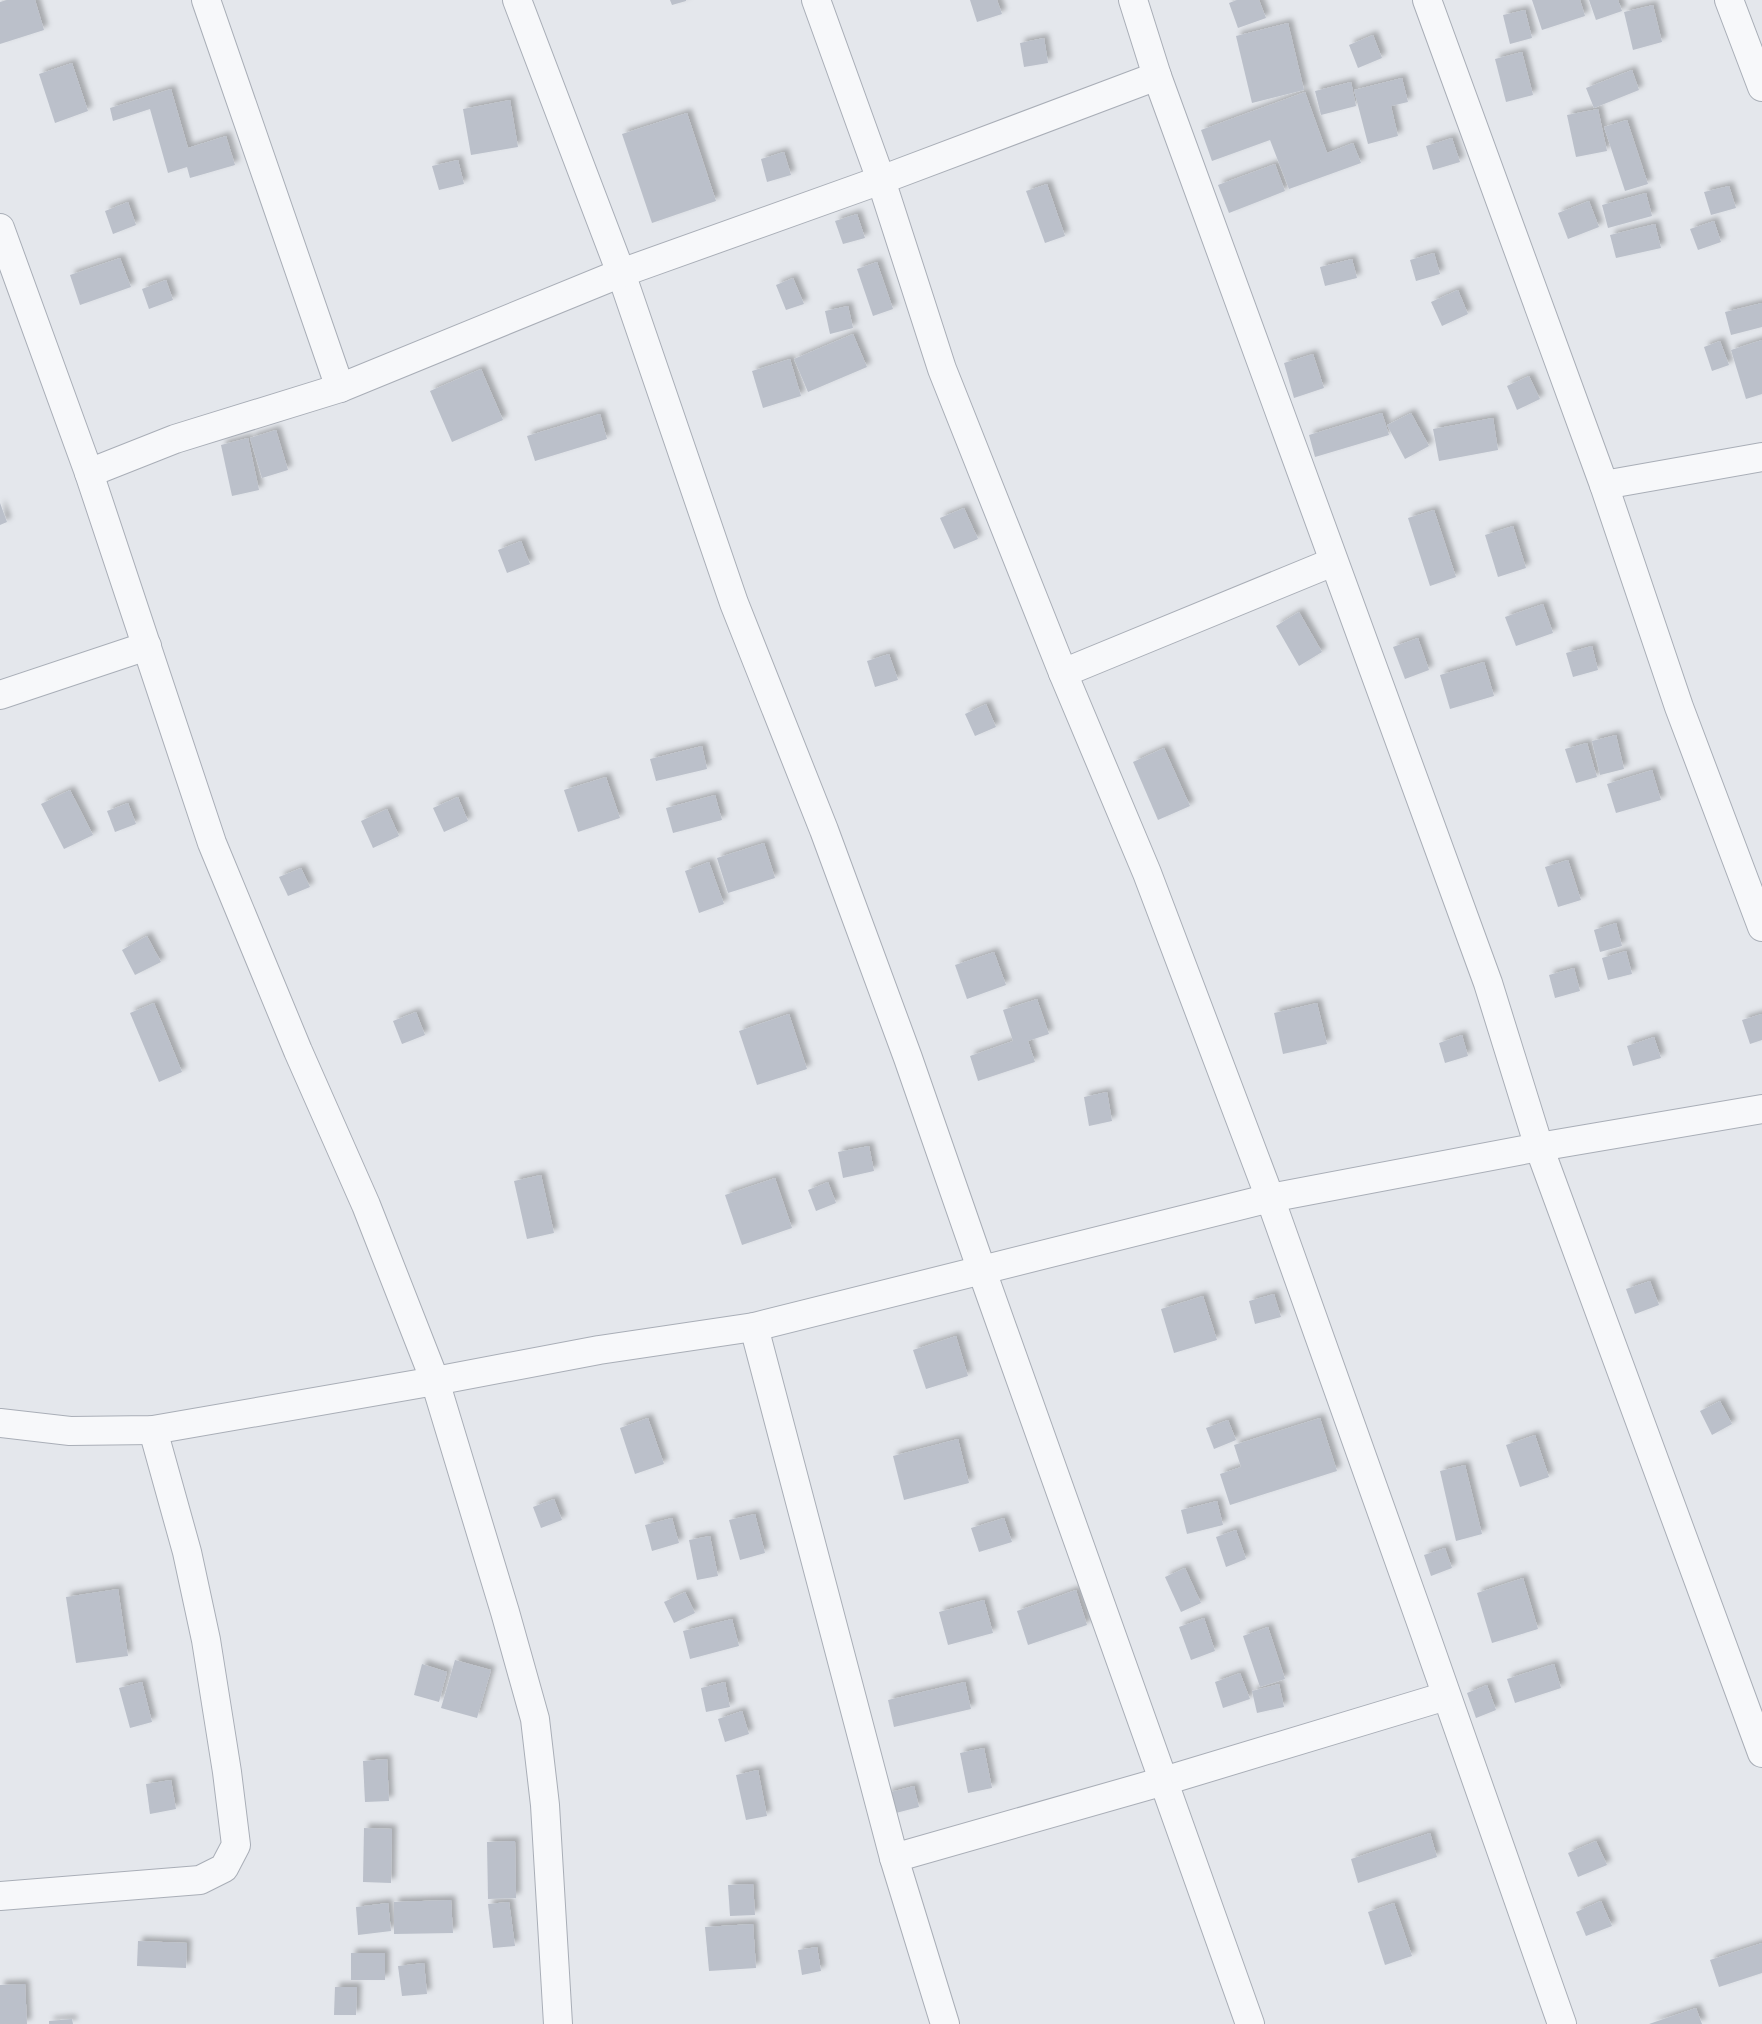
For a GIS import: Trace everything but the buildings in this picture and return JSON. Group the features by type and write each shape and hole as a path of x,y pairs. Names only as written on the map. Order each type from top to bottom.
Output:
{"street":[{"path":"206,0 340,388"},
{"path":"517,0 621,273 734,603 820,821 908,1058 1250,2024"},
{"path":"816,0 881,180 942,369 1063,673 1147,873 1270,1198 1562,2024"},
{"path":"1133,0 1156,76 1488,983 1540,1147 1762,1753"},
{"path":"1427,0 1604,485 1679,707 1762,927"},
{"path":"1729,0 1762,87"},
{"path":"89,473 175,439 340,388 621,273 881,180 1156,76"},
{"path":"0,228 89,473 212,843 298,1051 366,1205 435,1381 535,1718 545,1805 558,2024"},
{"path":"1604,485 1762,457"},
{"path":"1063,673 1333,562"},
{"path":"0,695 146,646"},
{"path":"0,1423 70,1431 153,1430 435,1381 599,1350 754,1327 1270,1198 1540,1147 1762,1109"},
{"path":"754,1327 894,1858 945,2024"},
{"path":"0,1896 200,1880 224,1868 236,1845 227,1772 206,1640 187,1552 153,1430"},
{"path":"894,1858 1164,1781 1446,1696"}]}
